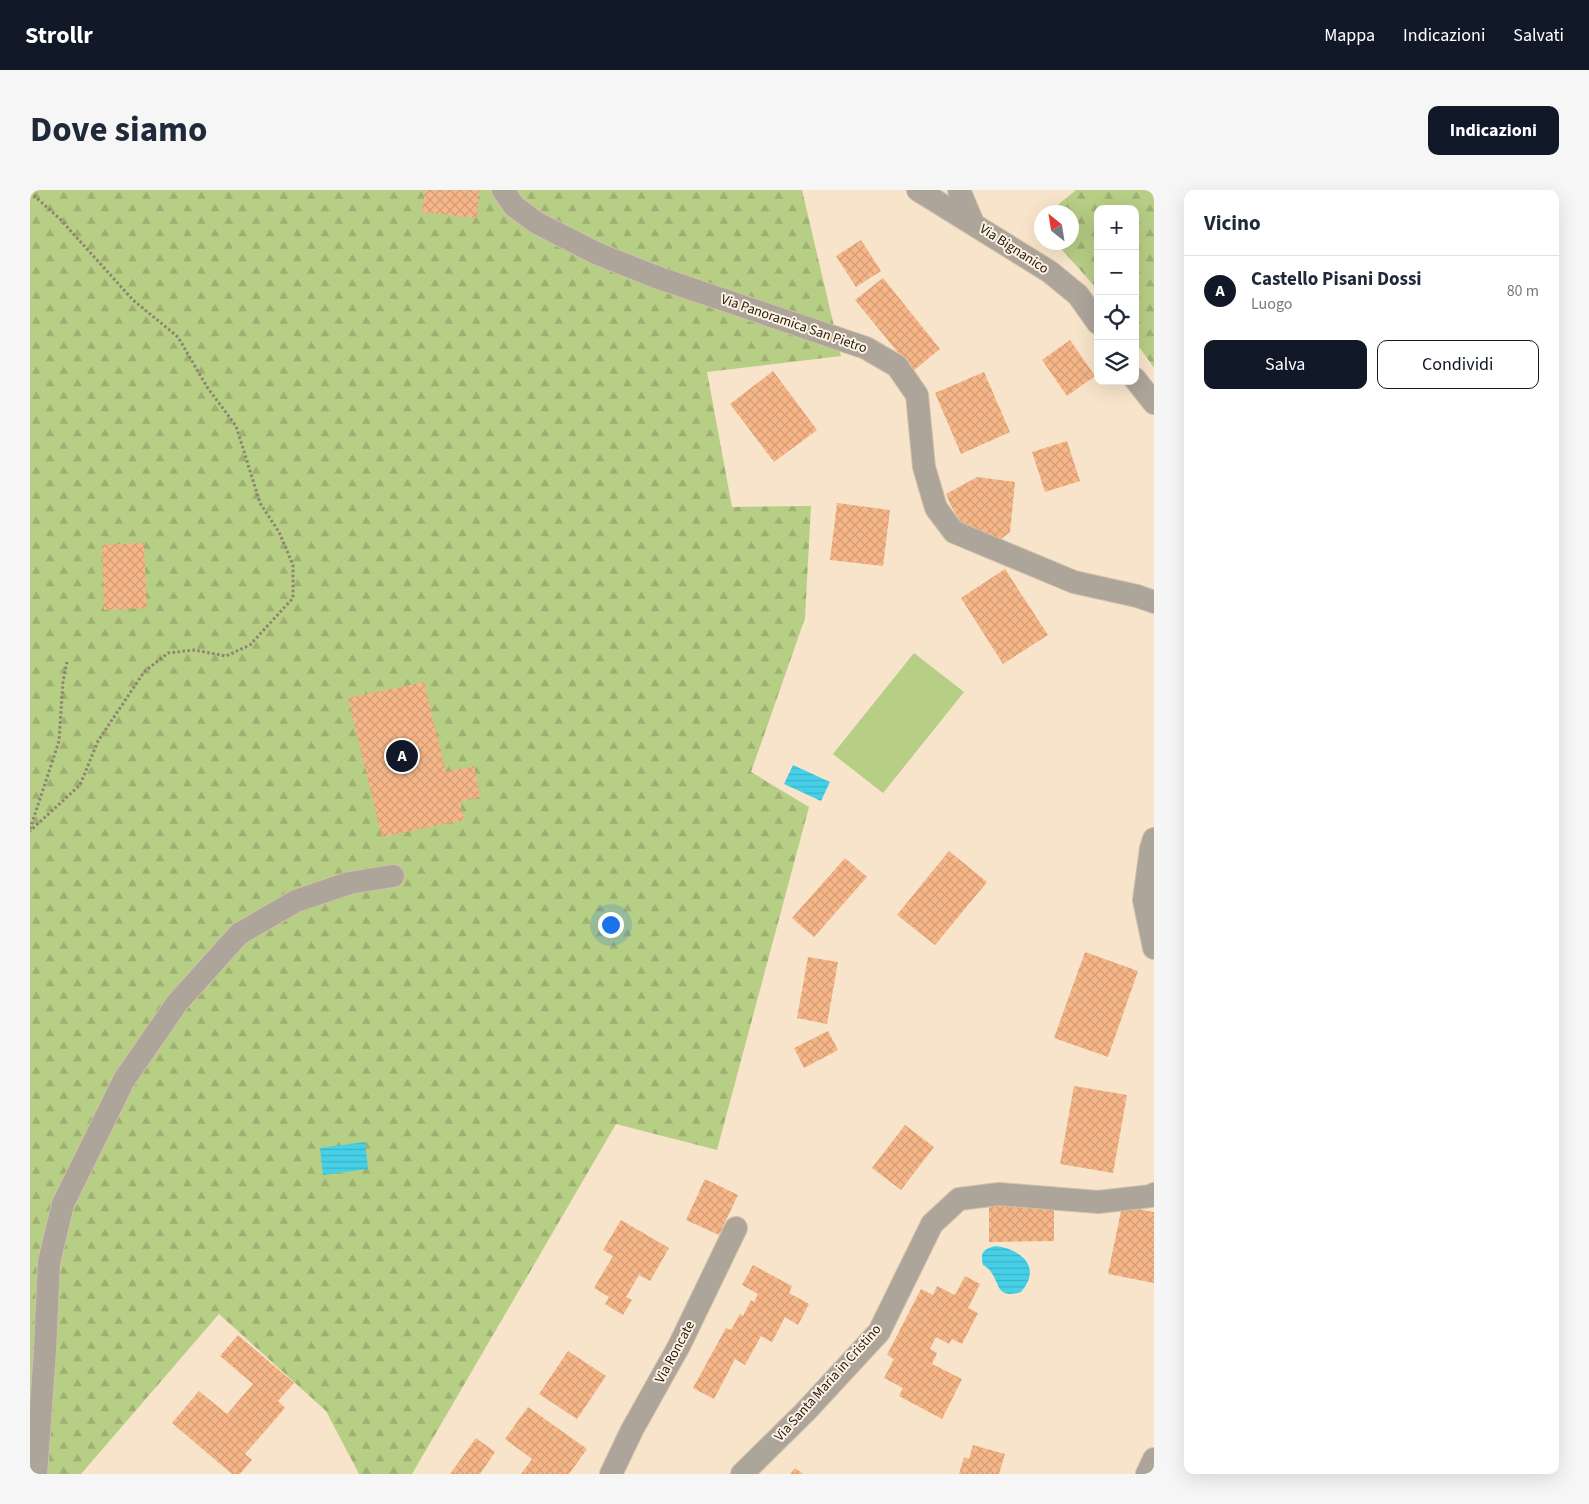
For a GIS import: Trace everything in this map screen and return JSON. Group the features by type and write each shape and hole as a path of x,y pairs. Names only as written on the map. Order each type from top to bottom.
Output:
{"street":[{"name":"Via Panoramica San Pietro","path":"503,190 514,206 537,223 598,254 659,278 866,348 897,366 917,394 924,467 936,508 954,532 1074,582 1137,596 1154,602"},
{"name":"Via Bignanico","path":"918,190 1050,272 1078,294 1094,317"},
{"path":"959,190 973,223"},
{"path":"1139,384 1154,403"},
{"path":"1154,839 1151,848 1144,900 1154,948"},
{"path":"36,1474 45,1351 48,1262 63,1204 124,1080 176,1003 239,934 296,901 348,883 393,876"},
{"name":"Via Santa Maria in Cristino","path":"742,1474 805,1412 879,1332 932,1224 959,1199 999,1194 1098,1202 1151,1196 1154,1194"},
{"name":"Via Roncate","path":"611,1474 632,1430 679,1346 736,1228"},
{"path":"1147,1474 1154,1459"}],"path":[{"path":"30,192 60,219 133,300 178,337 207,387 236,426 260,503 279,532 293,565 293,598 250,645 226,656 194,650 168,652 144,672 98,741 80,785 30,830"},
{"path":"30,830 60,741 63,681 66,662"}],"green space":[{"path":"30,190 802,190 841,356 707,372 732,507 811,506 805,618 751,772 809,807 717,1150 616,1124 412,1474 359,1474 326,1411 219,1314 81,1474 30,1474"},
{"path":"1076,190 1154,190 1154,368 1139,347 1139,205 1094,205 1094,286 1062,250 1079,250 1079,205 1058,205"},
{"path":"914,653 964,692 883,793 833,754"}],"water":[{"path":"793,765 830,782 821,801 784,784"},
{"path":"365,1142 368,1169 323,1175 320,1148"},
{"path":"995,1246 1014,1251 1025,1259 1030,1271 1027,1284 1021,1292 1005,1293 998,1286 993,1275 983,1265 983,1252"}],"building":[{"path":"425,190 479,190 477,218 422,212"},
{"path":"861,240 881,271 856,287 836,256"},
{"path":"883,278 940,349 913,371 855,300"},
{"path":"1070,340 1094,377 1067,396 1042,360"},
{"path":"773,371 817,430 774,462 730,404"},
{"path":"984,372 1010,432 961,454 935,393"},
{"path":"1067,441 1080,481 1045,492 1032,452"},
{"path":"977,477 1015,482 1010,532 996,543 963,525 946,494"},
{"path":"837,503 890,510 883,566 830,560"},
{"path":"144,543 147,608 104,610 102,545"},
{"path":"1005,569 1048,635 1003,664 961,598"},
{"path":"424,682 446,772 474,766 480,797 460,802 464,820 382,837 348,698"},
{"path":"949,851 987,882 935,945 897,915"},
{"path":"845,858 867,877 814,937 792,918"},
{"path":"1085,952 1138,971 1108,1057 1054,1038"},
{"path":"808,957 838,962 827,1024 797,1018"},
{"path":"828,1031 838,1050 804,1068 794,1048"},
{"path":"1074,1086 1127,1095 1113,1173 1060,1164"},
{"path":"905,1125 934,1147 901,1190 872,1168"},
{"path":"705,1179 738,1195 719,1235 686,1220"},
{"path":"1054,1204 1054,1241 989,1242 989,1205"},
{"path":"1122,1206 1154,1212 1154,1283 1108,1274"},
{"path":"621,1220 669,1248 650,1281 639,1275 626,1297 632,1300 623,1315 605,1304 609,1297 594,1288 613,1256 603,1250"},
{"path":"753,1265 792,1286 789,1293 809,1304 798,1325 785,1317 772,1342 761,1336 745,1365 735,1359 714,1399 693,1388 726,1328 731,1330 740,1314 743,1316 751,1300 754,1302 758,1294 742,1285"},
{"path":"965,1276 980,1284 968,1308 978,1313 962,1344 952,1339 949,1344 936,1337 930,1349 937,1353 932,1364 962,1379 942,1419 899,1396 903,1388 884,1378 894,1359 887,1355 921,1289 933,1295 937,1286 955,1295"},
{"path":"238,1335 294,1383 278,1401 285,1408 245,1454 252,1460 240,1474 232,1474 172,1423 199,1391 227,1414 253,1384 220,1356"},
{"path":"568,1351 606,1376 577,1419 539,1394"},
{"path":"528,1407 587,1449 569,1474 521,1474 532,1459 505,1439"},
{"path":"476,1438 495,1452 480,1474 450,1474"},
{"path":"973,1445 1005,1454 999,1474 959,1474 964,1457 969,1459"},
{"path":"795,1468 803,1474 790,1474"}],"place":[{"name":"Castello Pisani Dossi","path":"402,756"}]}
